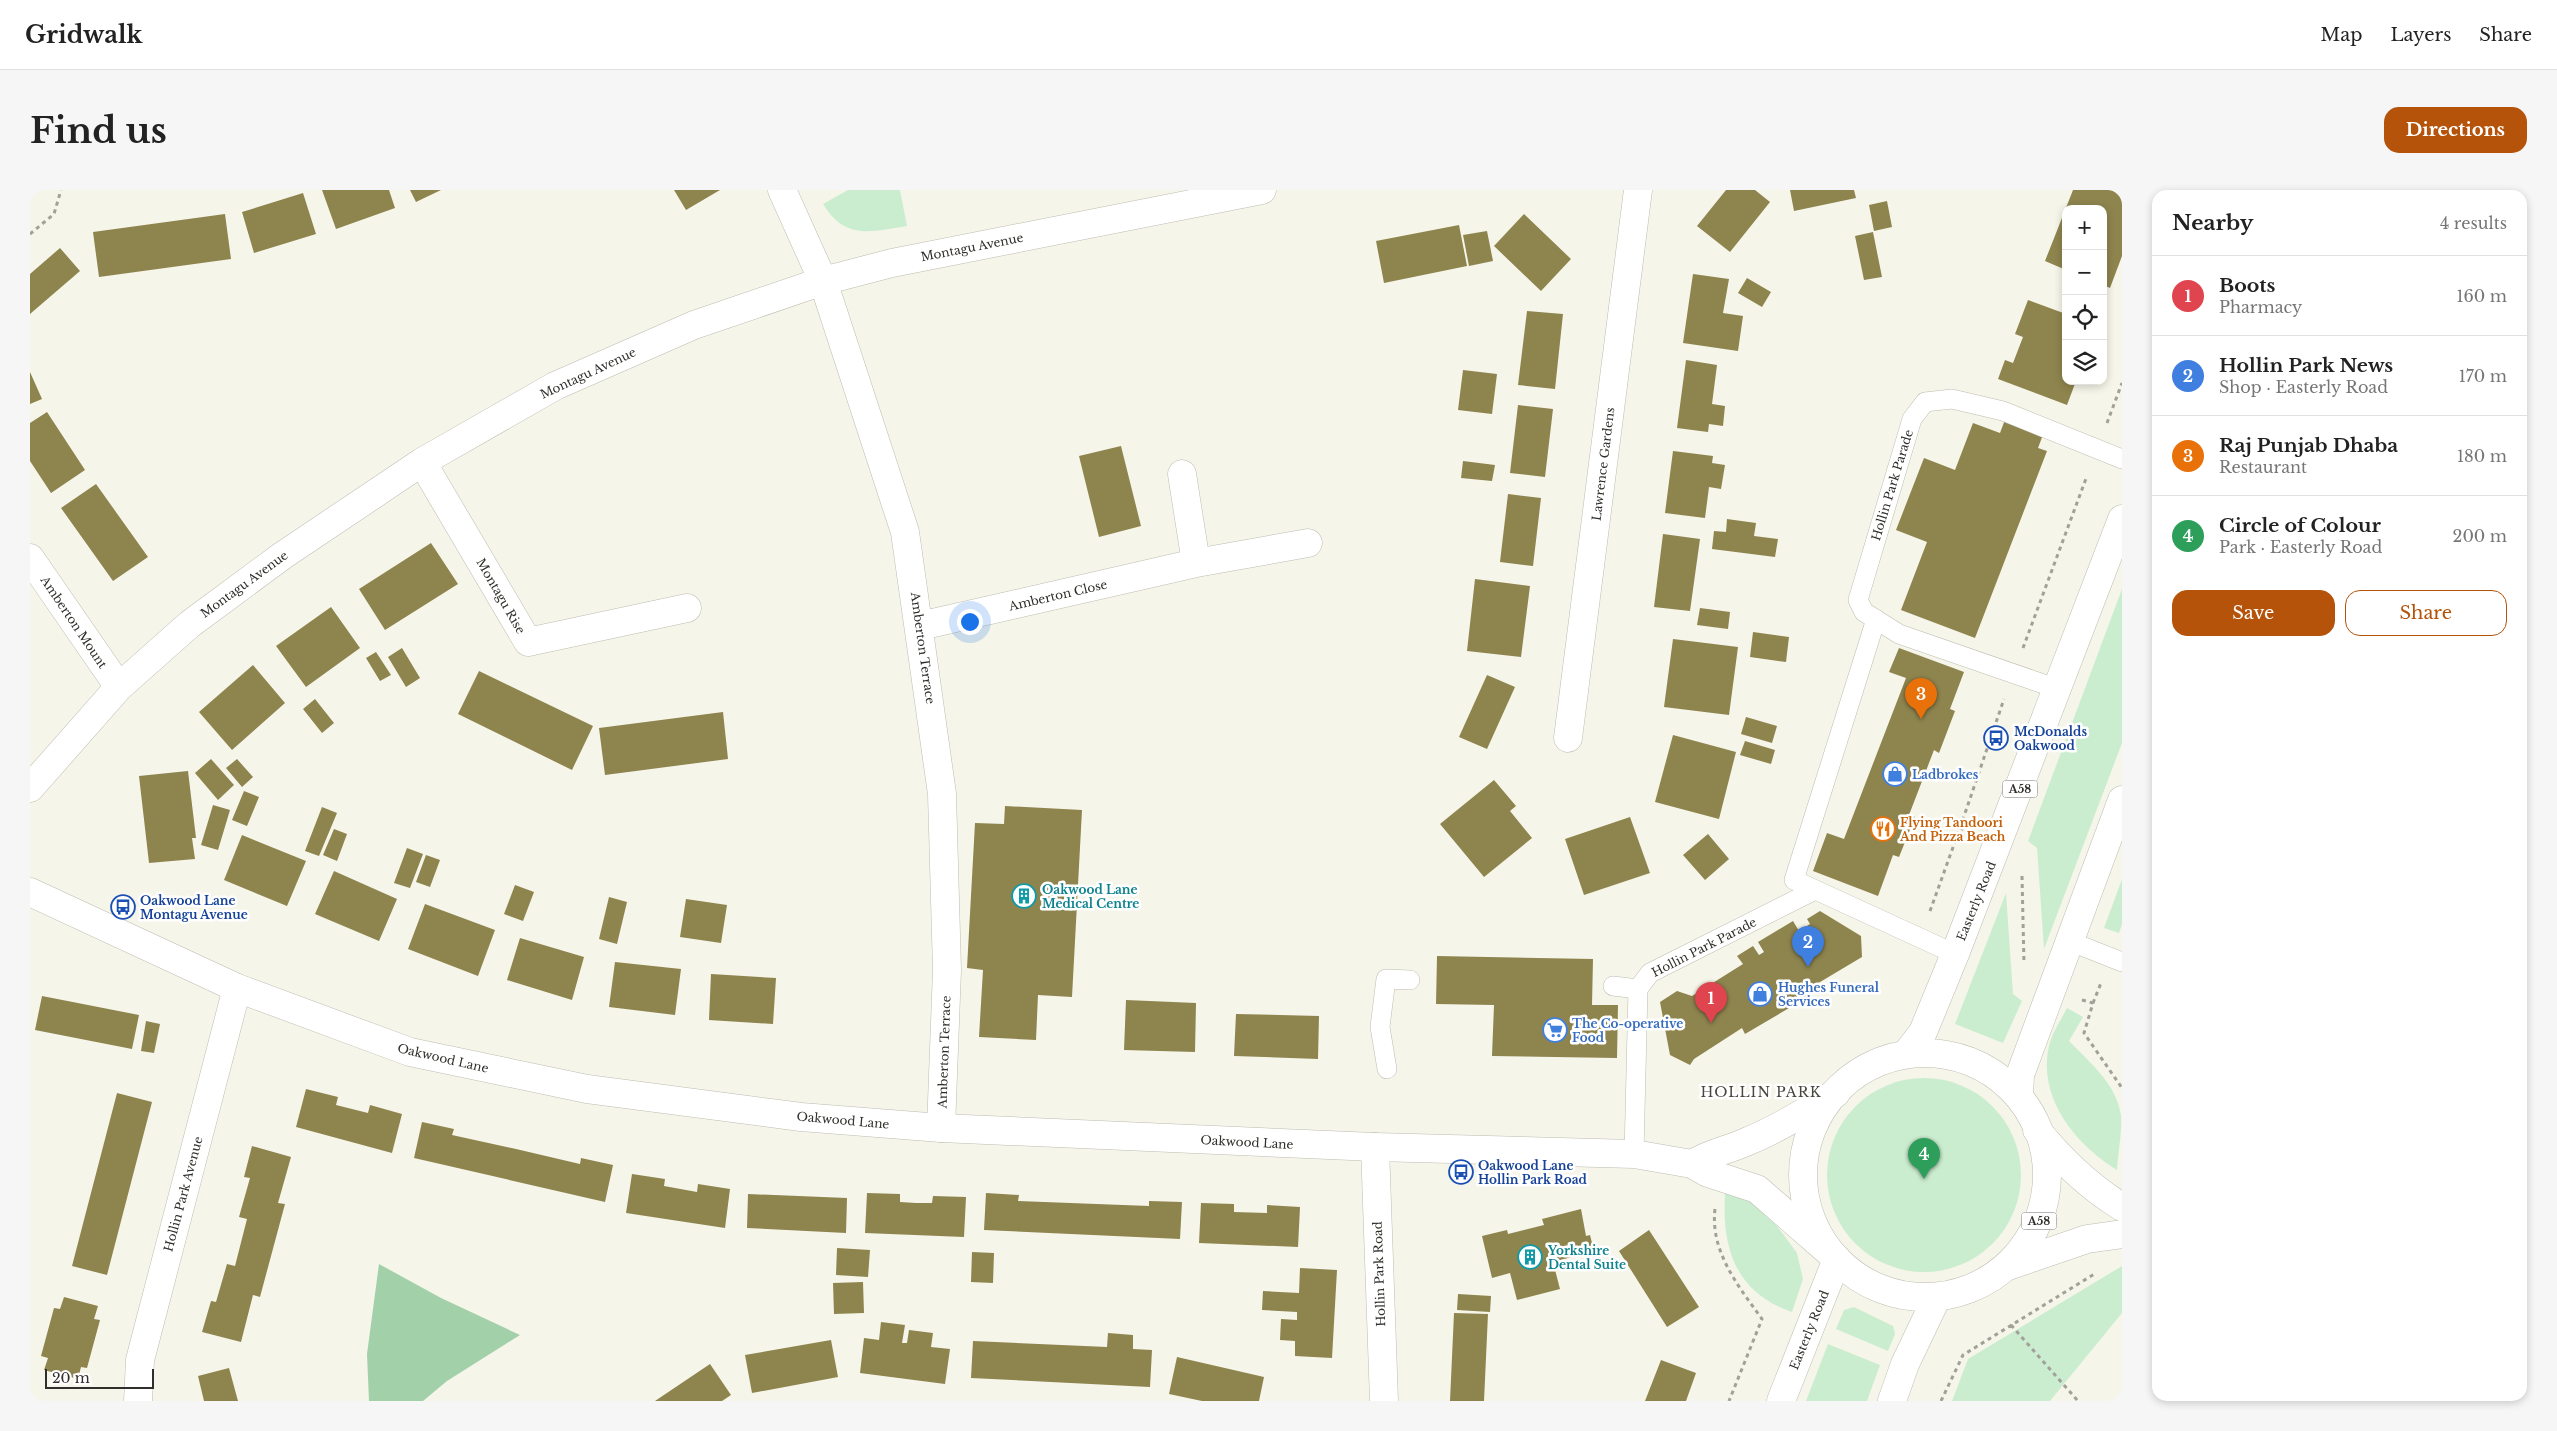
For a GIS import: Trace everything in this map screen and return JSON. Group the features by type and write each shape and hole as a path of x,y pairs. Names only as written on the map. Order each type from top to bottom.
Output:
{"street":[{"name":"Amberton Terrace","path":"782,190 823,282 905,532 920,626 944,818 947,970 941,1128"},
{"name":"Montagu Avenue","path":"30,788 118,687 205,612 282,556 422,462 556,386 694,325 823,282 892,263 1198,196 1262,190"},
{"name":"Lawrence Gardens","path":"1568,738 1638,190"},
{"name":"Montagu Rise","path":"422,462 528,642 687,608"},
{"path":"1182,474 1196,563"},
{"name":"Easterly Road","path":"1906,1054 1923,1032 1955,954 2122,519"},
{"name":"Amberton Close","path":"920,626 1196,563 1308,543"},
{"name":"Amberton Mount","path":"30,558 118,687"},
{"path":"2018,1095 2020,1075 2068,941 2122,800"},
{"name":"Oakwood Lane","path":"30,892 237,988 410,1052 587,1089 801,1116 941,1128 1375,1147 1634,1154 1692,1164 1708,1173 1757,1189 1833,1255"},
{"name":"Hollin Park Avenue","path":"138,1401 140,1360 237,988"},
{"name":"A58","path":"1906,1054 1946,1054 1999,1077 2018,1095 2033,1116 2048,1167 2045,1203 2036,1227 2008,1266 1978,1286 1937,1297 1913,1298 1859,1279 1833,1255 1809,1216 1804,1191 1808,1132 1823,1108 1849,1078 1877,1062 1906,1054"},
{"path":"1692,1164 1708,1154 1744,1143 1775,1129 1836,1093"},
{"path":"2037,1130 2071,1168 2091,1186 2122,1208"},
{"name":"Hollin Park Road","path":"1375,1147 1384,1401"},
{"path":"2008,1266 2087,1239 2122,1234"},
{"name":"Easterly Road","path":"1781,1401 1833,1255"},
{"path":"1892,1401 1905,1364 1937,1297"}],"lane":[{"name":"Hollin Park Parade","path":"2058,689 1899,634 1864,612 1858,600 1912,419 1925,402 1952,399 2003,412 2122,459"},
{"path":"1876,620 1794,880 1955,954"},
{"name":"Hollin Park Parade","path":"1638,989 1650,973 1815,890"},
{"path":"2068,941 2122,962"},
{"path":"1387,1068 1380,1027 1386,978 1410,980"},
{"path":"1613,986 1638,989 1634,1154"}],"path":[{"path":"30,234 54,214 61,190"},
{"path":"2106,425 2122,383"},
{"path":"2020,656 2089,469"},
{"path":"1960,828 2006,693"},
{"path":"2093,1003 2102,980"},
{"path":"1718,1175 1713,1227 1731,1277 1762,1318 1729,1401"},
{"path":"1941,1401 1963,1355 2102,1269"},
{"path":"2011,1324 2078,1401"}],"green space":[{"path":"848,190 900,190 907,226 859,231 840,223 831,216 823,204"},
{"path":"2122,589 2122,743 2044,949 2037,848 2028,841"},
{"path":"2122,879 2122,924 2119,933 2104,928"},
{"path":"2006,893 2013,994 2022,1001 2003,1043 1955,1024"},
{"path":"2067,1008 2083,1017 2069,1041 2094,1066 2108,1084 2118,1104 2121,1123 2117,1170 2102,1160 2074,1133 2054,1101 2049,1084 2047,1065 2049,1046 2054,1031"},
{"path":"1924,1078 1943,1080 1961,1085 1978,1094 1993,1106 2005,1121 2014,1138 2019,1156 2021,1175 2019,1194 2014,1212 2005,1229 1993,1244 1978,1256 1961,1265 1943,1270 1924,1272 1905,1270 1887,1265 1870,1256 1855,1244 1843,1229 1834,1212 1829,1194 1827,1175 1829,1156 1834,1138 1843,1121 1855,1106 1870,1094 1887,1085 1905,1080"},
{"path":"1726,1182 1766,1211 1797,1253 1803,1279 1792,1312 1771,1303 1755,1291 1743,1277 1734,1261 1728,1244 1725,1224"},
{"path":"379,1264 441,1298 520,1335 447,1381 423,1401 369,1401 367,1354"},
{"path":"2122,1266 2122,1313 2050,1401 1952,1401 1968,1359"},
{"path":"1854,1307 1893,1326 1895,1334 1888,1351 1836,1329 1844,1310"},
{"path":"1828,1344 1880,1365 1867,1401 1806,1401"}],"building":[{"path":"322,190 389,190 395,208 336,229"},
{"path":"410,190 441,190 416,202"},
{"path":"674,190 720,190 686,210"},
{"path":"1726,190 1755,190 1770,202 1730,252 1697,226"},
{"path":"1790,190 1854,190 1856,198 1794,211"},
{"path":"2073,190 2122,190 2122,256 2110,288 2107,287 2107,205 2067,205"},
{"path":"303,193 316,234 254,253 242,212"},
{"path":"1887,201 1892,227 1874,231 1869,205"},
{"path":"225,214 231,259 99,277 93,232"},
{"path":"1524,214 1571,259 1541,291 1494,246"},
{"path":"2062,218 2062,268 2045,261"},
{"path":"1459,225 1467,266 1384,283 1376,241"},
{"path":"1487,231 1493,261 1469,266 1463,235"},
{"path":"1873,232 1882,277 1864,280 1855,236"},
{"path":"60,248 80,271 30,314 30,274"},
{"path":"1693,274 1729,279 1723,313 1743,316 1738,351 1683,343"},
{"path":"1747,278 1771,292 1762,307 1738,293"},
{"path":"2028,300 2062,313 2062,385 2074,385 2067,405 1998,379 2005,360 2013,363 2023,337 2015,334"},
{"path":"1527,311 1563,314 1555,389 1518,385"},
{"path":"1686,360 1717,365 1712,404 1725,406 1723,426 1709,424 1708,432 1677,428"},
{"path":"1463,370 1497,374 1492,414 1458,410"},
{"path":"30,372 42,399 30,404"},
{"path":"1518,405 1553,409 1545,477 1510,473"},
{"path":"47,412 85,470 51,493 30,461 30,423"},
{"path":"2006,417 2044,432 2038,448 2047,451 1975,638 1901,610 1927,542 1896,530 1924,458 1955,470 1973,423 2000,433"},
{"path":"1121,446 1141,526 1099,537 1079,456"},
{"path":"1673,451 1713,456 1712,463 1725,465 1721,489 1709,487 1705,518 1665,513"},
{"path":"1463,461 1495,465 1492,481 1461,478"},
{"path":"96,484 148,557 113,581 61,508"},
{"path":"1508,494 1541,498 1533,566 1500,562"},
{"path":"1727,519 1756,523 1754,536 1778,539 1775,557 1712,549 1714,531 1726,532"},
{"path":"1663,534 1700,539 1690,611 1654,607"},
{"path":"431,543 458,584 385,630 359,589"},
{"path":"1475,579 1530,586 1521,657 1467,651"},
{"path":"331,607 360,648 306,687 276,646"},
{"path":"1700,608 1730,612 1728,629 1697,625"},
{"path":"1753,632 1789,637 1786,662 1750,657"},
{"path":"1673,639 1738,647 1729,715 1664,707"},
{"path":"402,648 420,678 406,687 388,657"},
{"path":"1899,648 1964,672 1950,709 1955,711 1939,753 1934,750 1909,815 1915,817 1899,857 1893,855 1878,896 1813,871 1827,833 1844,839 1906,678 1889,672"},
{"path":"376,652 391,675 380,681 366,658"},
{"path":"253,665 285,703 232,750 199,712"},
{"path":"479,671 593,726 572,770 458,714"},
{"path":"1487,675 1515,687 1487,749 1459,737"},
{"path":"315,699 334,723 322,733 303,709"},
{"path":"723,712 728,759 605,775 599,728"},
{"path":"1746,717 1777,726 1772,743 1741,734"},
{"path":"1673,735 1736,752 1719,819 1655,802"},
{"path":"1745,741 1775,750 1771,764 1740,755"},
{"path":"211,759 234,785 218,800 195,773"},
{"path":"237,759 253,777 242,787 226,768"},
{"path":"188,771 196,838 192,838 195,859 149,863 139,776"},
{"path":"1494,780 1516,806 1510,811 1532,838 1484,877 1440,824"},
{"path":"244,791 259,797 247,826 232,820"},
{"path":"213,805 230,810 218,850 201,845"},
{"name":"Oakwood Lane Medical Centre","path":"1005,806 1082,810 1072,997 1038,995 1036,1040 979,1037 983,970 967,968 975,823 1004,824"},
{"path":"322,807 337,813 319,856 305,851"},
{"path":"1630,817 1650,873 1584,895 1565,839"},
{"path":"334,829 347,834 337,861 323,855"},
{"path":"1708,834 1729,859 1705,880 1683,855"},
{"path":"242,835 306,861 287,906 224,880"},
{"path":"407,848 423,854 410,888 394,883"},
{"path":"426,855 440,860 430,887 416,882"},
{"path":"334,871 397,899 379,941 315,914"},
{"path":"515,885 534,892 523,921 504,914"},
{"path":"609,897 627,902 617,944 599,939"},
{"path":"686,899 727,905 721,943 680,937"},
{"path":"425,904 495,930 478,976 408,949"},
{"path":"1820,911 1861,936 1862,957 1805,991 1808,997 1745,1034 1742,1028 1694,1059 1690,1065 1670,1055 1660,1002 1677,991 1692,996 1743,964 1737,956 1753,946 1759,955 1764,952 1758,942 1793,921 1799,931 1810,924 1807,919"},
{"path":"520,938 584,957 572,1000 507,980"},
{"name":"The Co-operative Food","path":"1437,956 1593,959 1592,1005 1618,1005 1617,1058 1492,1056 1494,1005 1436,1004"},
{"path":"615,962 681,969 675,1015 609,1007"},
{"path":"711,974 776,978 773,1024 709,1020"},
{"path":"42,996 139,1015 132,1049 35,1030"},
{"path":"1126,1000 1196,1003 1195,1052 1124,1050"},
{"path":"1236,1014 1319,1016 1318,1059 1234,1056"},
{"path":"146,1021 160,1024 154,1053 141,1051"},
{"path":"306,1089 338,1097 336,1105 368,1113 370,1105 402,1114 392,1153 296,1127"},
{"path":"117,1093 152,1102 107,1275 72,1266"},
{"path":"422,1122 454,1129 452,1135 580,1164 581,1158 613,1165 605,1202 414,1158"},
{"path":"252,1146 291,1157 278,1203 285,1204 260,1297 253,1295 241,1342 202,1332 211,1301 216,1302 227,1264 235,1266 247,1219 239,1217 250,1178 244,1177"},
{"path":"632,1174 665,1179 664,1186 697,1192 698,1184 730,1189 725,1228 626,1213"},
{"path":"867,1193 900,1194 900,1202 916,1203 932,1203 933,1196 966,1197 964,1237 865,1233"},
{"path":"986,1193 1019,1195 1018,1201 1149,1206 1149,1201 1182,1202 1180,1239 984,1230"},
{"path":"748,1194 847,1198 846,1233 747,1228"},
{"path":"1201,1203 1234,1204 1234,1212 1267,1213 1267,1205 1300,1207 1298,1247 1199,1243"},
{"name":"Yorkshire Dental Suite","path":"1581,1209 1586,1236 1590,1235 1594,1251 1553,1262 1560,1289 1517,1300 1510,1273 1492,1278 1482,1236 1507,1230 1508,1234 1544,1225 1542,1219"},
{"path":"1649,1230 1699,1307 1667,1327 1619,1251"},
{"path":"837,1248 870,1250 868,1277 836,1275"},
{"path":"972,1252 994,1253 993,1283 971,1282"},
{"path":"1300,1268 1337,1270 1332,1358 1295,1356 1295,1341 1280,1340 1281,1319 1297,1320 1297,1312 1262,1310 1263,1291 1299,1293"},
{"path":"863,1282 864,1313 834,1314 833,1283"},
{"path":"1458,1294 1491,1296 1490,1312 1457,1310"},
{"path":"64,1297 98,1306 94,1319 100,1320 87,1368 81,1367 78,1379 44,1370 48,1358 41,1356 54,1308 60,1309"},
{"path":"1454,1313 1488,1314 1484,1401 1450,1401"},
{"path":"881,1322 905,1325 902,1343 907,1343 909,1330 933,1333 931,1347 950,1349 945,1384 860,1373 864,1338 879,1340"},
{"path":"1108,1333 1133,1335 1133,1349 1152,1350 1150,1387 971,1378 973,1341 1107,1347"},
{"path":"831,1340 838,1377 752,1393 745,1355"},
{"path":"1177,1357 1264,1377 1259,1401 1202,1401 1169,1394"},
{"path":"1661,1360 1696,1373 1686,1401 1645,1401"},
{"path":"710,1364 731,1395 722,1401 655,1401"},
{"path":"229,1368 238,1401 204,1401 198,1376"}],"place":[{"name":"Raj Punjab Dhaba","path":"1921,719"},
{"name":"McDonalds Oakwood","path":"1996,738"},
{"name":"Ladbrokes","path":"1895,774"},
{"name":"Flying Tandoori And Pizza Beach","path":"1883,829"},
{"name":"Oakwood Lane Medical Centre","path":"1024,896"},
{"name":"Oakwood Lane Montagu Avenue","path":"123,907"},
{"name":"Hollin Park News","path":"1808,967"},
{"name":"Hughes Funeral Services","path":"1760,994"},
{"name":"Boots","path":"1711,1023"},
{"name":"The Co-operative Food","path":"1555,1030"},
{"name":"Oakwood Lane Hollin Park Road","path":"1461,1172"},
{"name":"Circle of Colour","path":"1924,1179"},
{"name":"Yorkshire Dental Suite","path":"1530,1257"}],"district":[{"name":"HOLLIN PARK","path":"1761,1092"}]}
